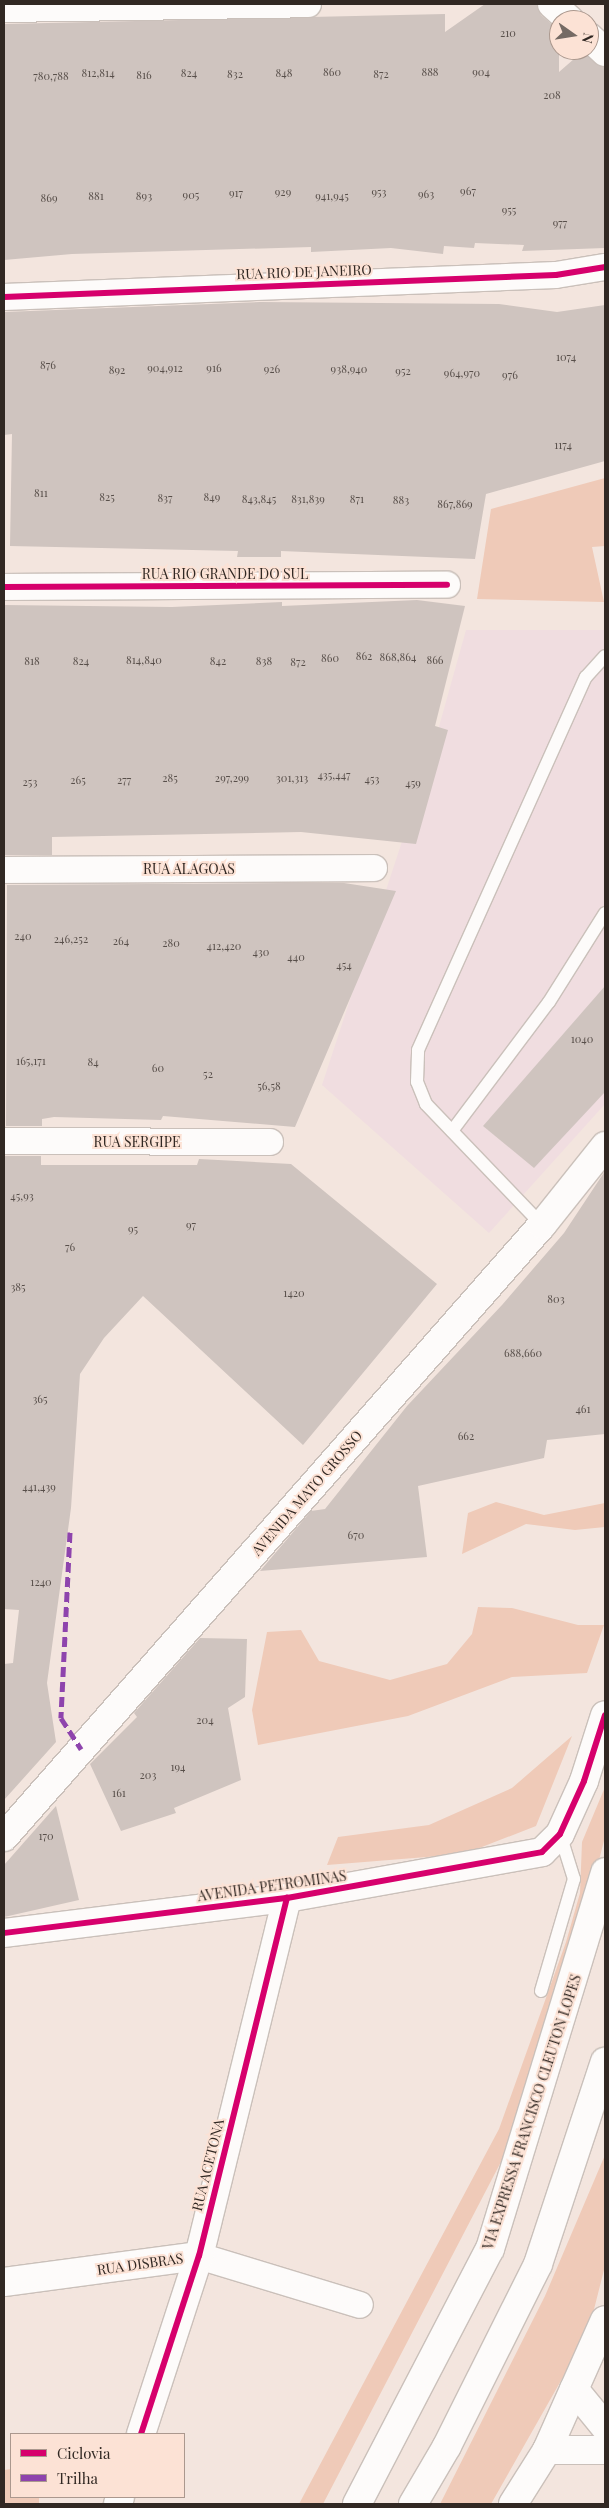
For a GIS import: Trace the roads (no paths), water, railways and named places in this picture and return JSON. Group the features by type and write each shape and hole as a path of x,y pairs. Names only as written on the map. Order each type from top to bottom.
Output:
{"main road":[{"name":"AVENIDA MATO GROSSO","path":"4,1837 542,1226 605,1146"},
{"path":"551,1843 584,1781 605,1716"},
{"name":"AVENIDA PETROMINAS","path":"4,1933 287,1898 551,1843"},
{"name":"VIA EXPRESSA FRANCISCO CLEUTON LOPES","path":"357,2504 490,2249 605,1872"},
{"name":"RUA ACETONA","path":"141,2433 199,2256 287,1898"},
{"path":"413,2504 447,2446 538,2264 605,2062"},
{"name":"RUA DISBRAS","path":"4,2282 199,2256"},
{"path":"513,2504 547,2450 605,2320"},
{"path":"574,2389 605,2427"},
{"path":"547,2450 605,2450"}],"street":[{"path":"4,9 308,4"},
{"name":"RUA RIO DE JANEIRO","path":"4,297 546,275 605,267"},
{"name":"RUA RIO GRANDE DO SUL","path":"4,588 447,586"},
{"name":"RUA ALAGOAS","path":"4,870 374,868"},
{"name":"RUA SERGIPE","path":"4,1141 270,1142"},
{"name":"RUA DISBRAS","path":"199,2256 360,2305"}],"lane":[{"path":"542,1226 426,1104 420,1089 418,1050 586,677 605,656"},
{"path":"452,1130 549,1002 605,913"},
{"path":"541,1991 574,1879 551,1843"}]}
